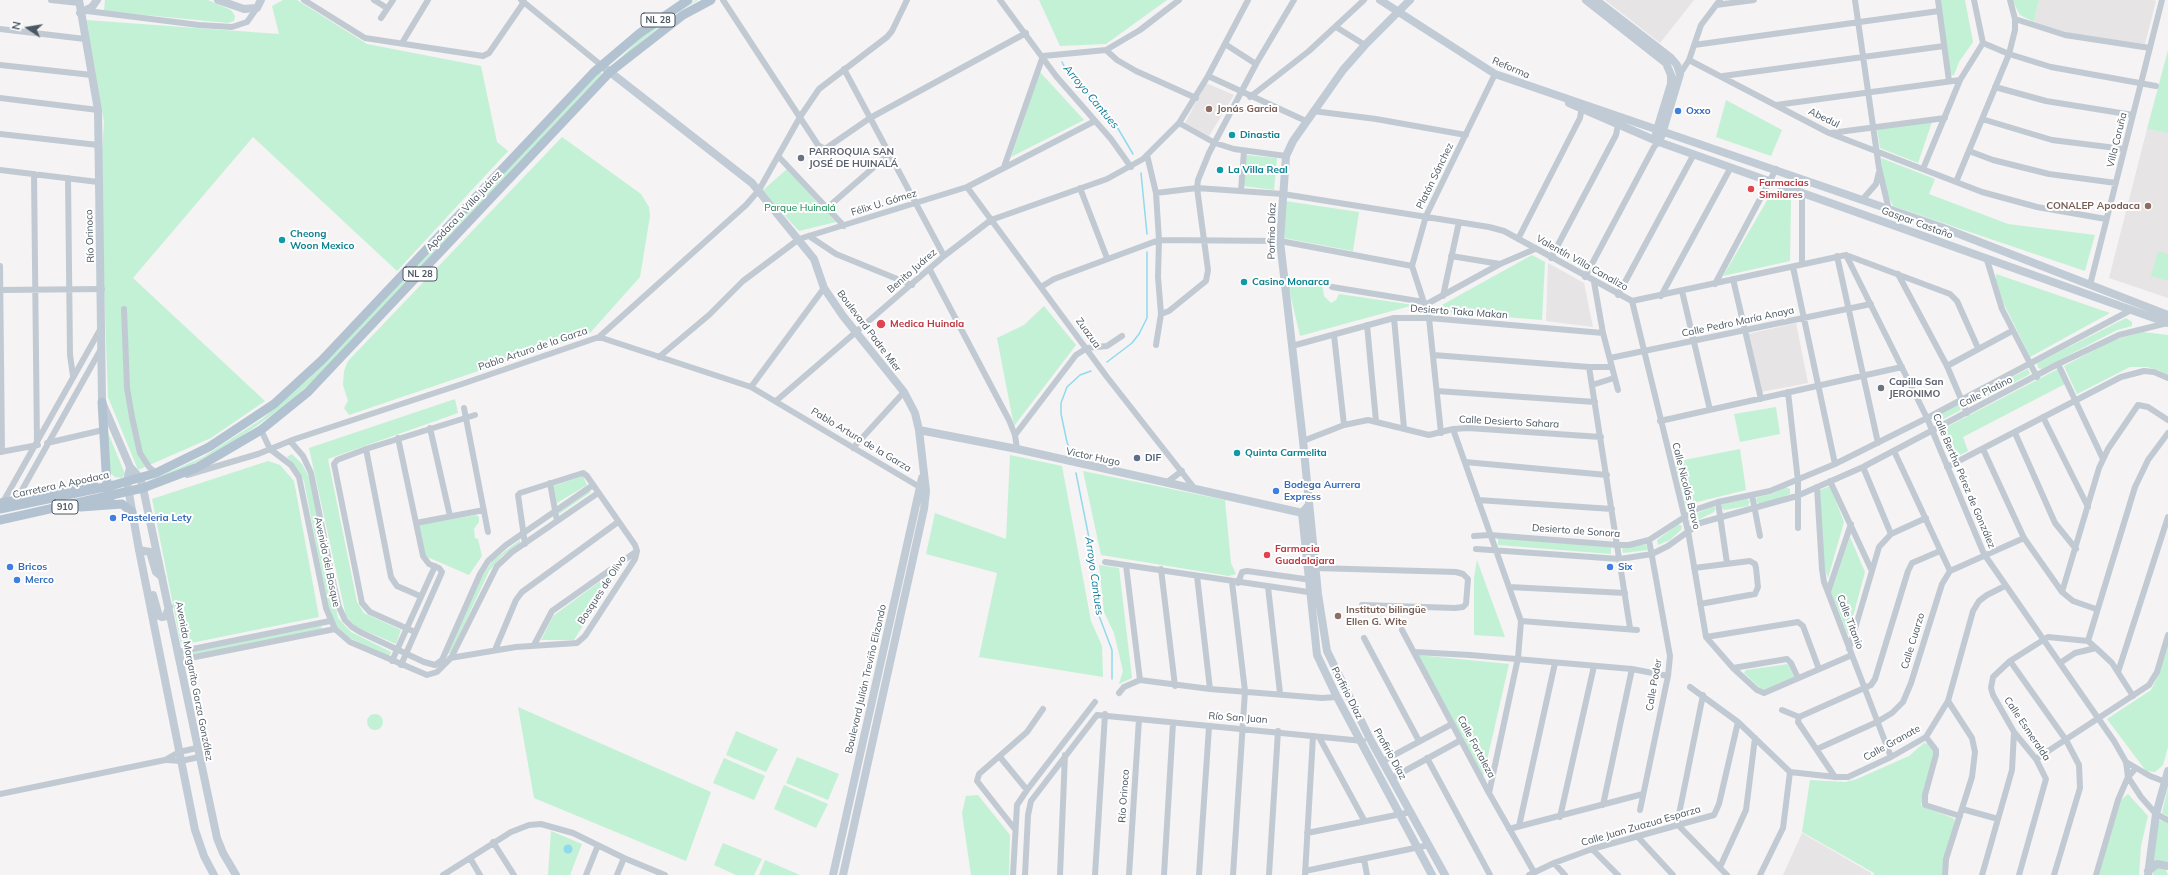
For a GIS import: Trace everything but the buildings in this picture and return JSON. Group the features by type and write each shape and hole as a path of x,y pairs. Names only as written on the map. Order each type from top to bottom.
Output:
{"main road":[{"name":"Apodaca a Villa Juárez","path":"127,482 156,473 209,447 274,404 298,384 601,65 640,33 688,0"},
{"name":"Apodaca a Villa Juárez","path":"129,492 173,478 220,455 261,430 308,392 610,72 684,15 711,0"},
{"path":"102,402 107,486 110,500 122,504 132,512"},
{"name":"Carretera A Apodaca","path":"1,505 127,482"},
{"path":"1,505 17,499 88,485 107,486"},
{"name":"910","path":"0,520 74,505 110,500 129,492"}],"street":[{"path":"51,0 79,2"},
{"path":"84,12 92,7 97,0"},
{"path":"218,0 244,9 257,8"},
{"path":"84,12 199,25 232,27 247,22 261,0"},
{"path":"304,0 365,38 486,56 522,1 601,65"},
{"path":"374,0 387,8"},
{"path":"381,18 393,0"},
{"path":"402,43 428,0"},
{"path":"723,0 818,145 822,148 828,148 870,118 1026,33"},
{"path":"599,337 731,219 759,190 800,117 819,89 887,37 906,0"},
{"path":"1000,0 1046,56 1056,76 1132,166"},
{"path":"1046,56 1106,50 1140,30 1179,0"},
{"name":"Benito Juárez","path":"776,401 930,270 944,256 991,220 1080,188 1132,166 1145,157 1179,123 1196,98 1248,0"},
{"path":"1161,314 1169,311 1206,281 1208,270 1197,188 1198,180 1215,143 1256,64 1294,0"},
{"path":"1250,97 1336,27 1364,0"},
{"name":"Reforma","path":"1380,0 1495,74 1582,107"},
{"name":"Porfirio Díaz","path":"1306,514 1308,506 1303,441 1280,241 1286,156 1306,121 1343,70 1365,45 1410,0"},
{"path":"1586,0 1666,63 1671,75 1671,84 1660,131"},
{"path":"1596,0 1671,58 1680,74"},
{"path":"1585,277 1655,143 1680,74 1689,60 1701,25 1718,3 1754,0"},
{"path":"1855,0 1879,168 1888,210"},
{"path":"1938,0 1949,81"},
{"path":"1923,169 1960,80 1983,43 1974,0"},
{"path":"1956,182 2010,54 2015,30 2015,19 2010,0"},
{"name":"Villa Coruña","path":"2090,285 2162,0"},
{"name":"Río Orinoco","path":"79,2 84,12 85,39 98,110 98,182 102,289 102,402 130,467 140,478"},
{"path":"1694,45 1939,11"},
{"path":"2015,19 2065,35 2150,48"},
{"path":"1336,27 1365,45"},
{"path":"0,29 85,39"},
{"path":"1983,43 2010,54 2052,67 2156,86"},
{"path":"1225,44 1256,64"},
{"path":"1723,76 1944,46"},
{"path":"1106,50 1117,60 1196,98"},
{"path":"1004,167 1046,56"},
{"name":"Abedul","path":"1689,60 1723,76 1829,133 1982,192 2022,204 2106,219"},
{"path":"0,65 92,75"},
{"name":"Boulevard Padre Mier","path":"601,65 745,176 759,190 799,239 814,259 824,288 856,333 904,392 915,414 919,430 923,489"},
{"path":"844,69 944,256"},
{"name":"Platón Sánchez","path":"1412,266 1426,216 1495,74"},
{"path":"1208,76 1250,97 1306,121"},
{"path":"1776,105 1960,80"},
{"path":"1995,87 2075,107 2133,115"},
{"path":"0,98 98,110"},
{"path":"1518,239 1554,172 1580,118 1582,107 1620,116 1616,135 1551,258"},
{"name":"Gaspar Castaño","path":"1582,107 1655,143 1694,154 1987,260 2131,310 2168,320"},
{"path":"1313,111 1376,119 1466,135"},
{"name":"Gaspar Castaño","path":"1620,116 1660,131 1776,169 1888,210 1941,227 2090,285 2168,320"},
{"path":"1829,133 1945,118"},
{"path":"1982,119 2052,140 2124,149"},
{"name":"Félix U. Gómez","path":"659,357 709,315 743,281 799,239 967,187 1095,121"},
{"path":"1179,123 1215,143 1244,151 1286,156"},
{"path":"0,134 98,145"},
{"path":"1241,191 1244,151"},
{"path":"1969,151 1993,160 2049,174 2116,183"},
{"path":"827,208 889,154"},
{"path":"1618,295 1694,154"},
{"path":"778,156 844,226"},
{"path":"1145,157 1156,192 1158,277 1161,314 1156,345"},
{"path":"1661,296 1731,167"},
{"path":"1862,200 1876,184 1879,168"},
{"path":"1715,284 1776,169"},
{"path":"0,170 98,182"},
{"path":"34,174 37,445"},
{"path":"68,178 70,355 73,376"},
{"name":"Zuazua","path":"967,187 1107,377 1195,489"},
{"path":"1080,188 1106,258"},
{"name":"Valentín Villa Canalizo","path":"1156,192 1197,188 1283,194 1426,216 1497,229 1518,239 1618,295 1632,301 1661,296 1846,255"},
{"path":"1802,192 1802,264"},
{"path":"1894,226 1897,213"},
{"path":"1443,296 1459,222"},
{"path":"809,236 836,254 912,285"},
{"path":"1042,287 1054,279 1106,258 1157,240 1205,239 1280,241 1412,266 1429,318 1441,433"},
{"path":"1332,287 1424,304 1443,296 1500,264 1535,249"},
{"path":"1846,255 1950,294 1957,301 1978,348"},
{"name":"Calle Bertha Pérez de González","path":"1846,255 1927,418 1984,554 2005,586 2099,717 2126,762 2128,777 2141,797 2156,814 2168,820"},
{"path":"1451,256 1500,264"},
{"path":"1837,256 1878,443"},
{"path":"1987,260 1996,293 2012,331 2037,377"},
{"path":"0,266 1,452 103,430"},
{"path":"1793,267 1835,464"},
{"path":"930,270 1015,435 1017,449"},
{"path":"1898,274 1947,366 1967,413"},
{"path":"1733,279 1761,399"},
{"path":"1594,282 1603,333 1618,390"},
{"path":"751,386 824,288"},
{"path":"0,290 102,289"},
{"path":"1682,291 1710,410"},
{"name":"Calle Nicolás Bravo","path":"1632,301 1688,531 1706,637"},
{"name":"Calle Pedro María Anaya","path":"1610,358 1871,304"},
{"path":"124,309 127,388 132,417 140,454 149,467 156,473"},
{"name":"Calle Platino","path":"1835,464 2031,364 2131,310"},
{"path":"1394,318 1404,428"},
{"name":"Desierto Taka Makan","path":"1292,346 1394,318 1429,318 1603,333"},
{"name":"Calle Platino","path":"1817,488 1863,467 1933,431 2037,377 2058,364 2119,335 2168,320"},
{"path":"1,505 37,445 73,376 102,325"},
{"path":"1367,326 1376,421"},
{"path":"1947,366 2012,331"},
{"path":"1334,335 1344,426"},
{"path":"1015,435 1076,355 1087,348 1107,346 1122,336"},
{"name":"Pablo Arturo de la Garza","path":"173,478 211,469 599,337 751,386 923,489"},
{"path":"17,499 102,346"},
{"path":"1433,355 1589,367 1612,367"},
{"path":"2058,364 2076,399 2103,459"},
{"path":"1589,367 1630,628"},
{"path":"1660,420 1902,367"},
{"path":"1947,467 2076,399 2131,373 2144,371 2154,372 2168,378"},
{"path":"1592,385 1614,378"},
{"path":"853,448 904,392"},
{"path":"1437,392 1595,402"},
{"path":"1788,392 1798,481 1798,528"},
{"path":"2062,592 2103,459 2138,405 2148,407 2168,420"},
{"path":"464,408 488,532"},
{"path":"415,632 370,612 362,603 335,474 334,462 398,438 475,415"},
{"path":"2043,417 2088,507"},
{"name":"Calle Desierto Sahara","path":"1303,441 1362,421 1376,421 1429,435 1453,429 1479,428 1601,437"},
{"path":"430,428 450,516"},
{"path":"1453,429 1521,621 1518,658 1489,793"},
{"path":"261,430 270,449"},
{"name":"Victor Hugo","path":"919,430 1017,449 1306,514"},
{"path":"2014,433 2055,522 2076,549"},
{"path":"2088,641 2096,609 2135,486 2148,460 2168,433"},
{"path":"398,438 423,556 429,564 442,571 401,665"},
{"name":"Avenida del Bosque","path":"290,441 303,456 311,473 341,612 352,627 397,650 424,662 437,665 442,660"},
{"name":"Avenida del Bosque","path":"270,449 291,465 299,477 330,621 335,629 350,642 424,674 433,674 441,669 451,658"},
{"path":"366,449 391,577 401,589 420,596"},
{"path":"1983,449 2024,538 2062,592 2074,601 2096,609"},
{"path":"1894,451 1950,571 1984,554 2024,538"},
{"path":"1465,462 1607,475"},
{"name":"Desierto de Sonora","path":"1474,536 1490,535 1618,545 1649,540 1697,509 1718,502 1752,495 1798,481 1835,464"},
{"path":"130,467 127,482 138,550 195,830 204,856 214,875"},
{"path":"1863,467 1891,534"},
{"path":"1166,483 1182,471"},
{"name":"Bosques de Olivo","path":"442,660 495,650 534,645 572,644 581,641 635,559 637,551 635,545 598,493 588,476 583,473 518,495 525,544"},
{"name":"Avenida Margarito Garza González","path":"140,478 163,577 216,838 222,853 236,875"},
{"path":"1830,481 1871,569"},
{"path":"550,483 557,521"},
{"path":"442,660 483,569 496,553 593,485"},
{"path":"1476,549 1620,559 1652,554 1668,546 1700,523 1755,509 1817,488"},
{"name":"Calle Titanio","path":"1817,488 1822,569 1828,592 1848,649 1852,655 1864,690 1891,757"},
{"name":"Boulevard Julián Treviño Elizondo","path":"833,875 923,489"},
{"name":"Boulevard Julián Treviño Elizondo","path":"843,875 922,526 923,489"},
{"path":"451,658 490,577 504,560 598,493"},
{"path":"1752,495 1760,536"},
{"path":"1478,500 1612,509"},
{"path":"1718,502 1727,563"},
{"path":"416,523 484,510"},
{"path":"1306,514 1315,568 1463,574 1468,578 1466,604 1463,607 1455,608 1362,604"},
{"path":"1233,875 1245,691 1235,582 1242,572 1247,571 1312,580 1306,514"},
{"path":"2118,672 2168,517"},
{"path":"1848,649 1871,569 1879,547 1891,534 1926,518"},
{"path":"495,650 516,600 522,592 618,522"},
{"path":"1828,592 1851,524"},
{"name":"Calle Poder","path":"1640,810 1668,676 1670,656 1649,540"},
{"path":"138,550 150,552 156,572 163,577"},
{"path":"1782,710 1798,717 1864,690 1871,685 1875,679 1908,571 1912,563 1940,550"},
{"path":"534,645 546,620 557,607 637,551"},
{"path":"1105,562 1161,569 1235,582 1314,593"},
{"path":"1694,568 1727,563 1753,562 1756,568 1758,587 1755,594 1700,604"},
{"path":"1126,565 1140,680"},
{"path":"392,661 420,596 435,566"},
{"name":"Profirio Díaz","path":"1315,568 1312,580 1314,593 1330,658 1370,739 1444,875"},
{"path":"1161,569 1175,686"},
{"name":"Calle Cuarzo","path":"1817,749 1877,722 1892,713 1903,702 1911,683 1942,584 1950,571"},
{"path":"143,572 150,580 159,616 166,616 169,606"},
{"path":"1197,576 1210,689"},
{"name":"Calle Granate","path":"1790,772 1848,777 1891,757 1926,737 1948,701 1973,611 1979,601 2005,586"},
{"path":"1268,587 1280,693"},
{"path":"1509,587 1625,593"},
{"name":"Porfirio Díaz","path":"1314,593 1318,655 1337,697 1432,875"},
{"path":"179,656 330,621"},
{"path":"1521,621 1582,627 1630,628 1637,630"},
{"path":"1706,637 1798,622 1803,626 1819,669"},
{"path":"179,656 335,629"},
{"name":"Calle Fortaleza","path":"1402,630 1532,874"},
{"path":"2036,759 2133,696 2153,680 2168,635"},
{"path":"1706,637 1733,668 1760,692 1768,692 1852,655"},
{"path":"2043,639 2052,637 2088,641 2118,672 2133,696"},
{"path":"1364,638 1419,741"},
{"name":"Calle Esmeralda","path":"2019,875 2046,779 2036,759 2014,732 1993,695 1991,688 1993,677 1996,672 2043,639"},
{"path":"2060,663 2075,653 2096,648"},
{"path":"1415,652 1518,658 1555,663 1632,668 1668,676"},
{"path":"1733,668 1787,659 1791,663 1798,678"},
{"path":"2010,661 2066,740 2079,765 2081,778 2080,788 2054,875"},
{"path":"1519,826 1555,663"},
{"path":"1560,817 1594,666"},
{"path":"1602,806 1632,668"},
{"path":"1119,693 1124,687 1140,680 1175,686 1280,693 1322,698 1337,697"},
{"path":"1690,687 1738,722 1790,772 1783,828 1760,875"},
{"path":"1703,695 1677,824 1728,875"},
{"path":"1945,875 1946,859 1972,777 1975,752 1972,738 1948,701"},
{"path":"1013,875 1014,828 1017,805 1095,702"},
{"path":"1014,828 977,781 979,774 1000,758 1027,732 1043,709"},
{"path":"1025,875 1029,807 1035,795 1097,715 1089,711"},
{"path":"1094,875 1104,714"},
{"name":"Río San Juan","path":"1097,715 1104,714 1209,727 1278,731 1316,737 1361,741 1370,739"},
{"path":"1798,717 1798,722 1835,777"},
{"name":"Río Orinoco","path":"1129,875 1139,719"},
{"name":"Calle Juan Zuazua Esparza","path":"1532,874 1554,863 1592,849 1677,824 1710,817 1717,811 1738,722"},
{"path":"1164,875 1173,723"},
{"path":"1383,761 1452,724"},
{"path":"1199,875 1209,727"},
{"path":"1269,875 1278,731"},
{"path":"1982,875 2012,770 2014,732"},
{"path":"1316,737 1364,820"},
{"path":"1316,737 1307,833 1305,873 1429,845"},
{"path":"1926,737 1936,750 1936,755 1925,795 1925,804 1960,816"},
{"path":"1720,867 1746,810 1755,738"},
{"path":"1392,778 1461,740"},
{"path":"180,757 197,748"},
{"path":"1060,875 1065,755"},
{"path":"0,794 180,757 199,757"},
{"path":"1000,758 1027,790"},
{"path":"1427,758 1490,875"},
{"name":"Calle Bertha Pérez de González","path":"2126,762 2166,782"},
{"path":"2096,875 2118,800 2128,777 2136,768"},
{"path":"2148,873 2156,814 2168,771"},
{"path":"1509,829 1560,817 1643,794"},
{"path":"1962,809 1998,819"},
{"path":"1307,833 1364,820 1411,812"},
{"path":"446,874 494,842 519,828 541,824 573,833 651,872 665,875"},
{"path":"1637,836 1673,875"},
{"path":"494,842 514,875"},
{"path":"586,875 598,845"},
{"path":"1592,849 1618,875"},
{"path":"470,858 480,875"},
{"path":"617,875 624,858"},
{"path":"1364,859 1367,875"},
{"path":"1554,863 1565,875"},
{"path":"2148,873 2157,864 2168,866"}],"shaded area":[{"path":"1605,0 1694,0 1660,43"},
{"path":"2039,0 2156,1 2145,44 2067,33 2034,22"},
{"name":"Jonás Garcia","path":"1206,83 1234,95 1209,136 1185,123"},
{"name":"CONALEP Apodaca","path":"2147,129 2168,133 2168,298 2109,278"},
{"path":"1548,263 1584,283 1593,327 1546,321"},
{"path":"1796,323 1808,383 1761,392 1748,334"},
{"path":"1802,833 1871,873 1871,875 1783,875"}],"green space":[{"path":"105,0 208,0 231,10 235,16 234,21 228,23 104,11"},
{"path":"283,0 297,0 367,44 481,66 497,142 508,151 397,271 253,137 133,278 265,401 211,438 138,470 108,397 100,179 104,122 86,20 279,34 272,6"},
{"path":"696,0 698,0 674,15 614,64 645,34"},
{"path":"1039,0 1167,0 1106,44 1060,46"},
{"path":"1940,0 1965,0 1973,42 1959,62 1954,75 1950,75"},
{"path":"2012,0 2039,0 2034,22 2020,15"},
{"path":"2168,50 2168,133 2147,129"},
{"path":"600,72 602,73 600,76 313,381 282,408 235,441 189,466 149,481 203,457 262,419 308,379"},
{"path":"1040,72 1084,120 1011,157"},
{"path":"1726,100 1782,130 1771,156 1716,137"},
{"path":"1932,122 1918,163 1880,148 1877,129"},
{"path":"562,137 641,194 649,207 650,216 640,277 590,333 349,415 344,408 348,401 343,385 344,371 348,361"},
{"path":"1246,155 1277,158 1274,190 1243,186"},
{"path":"1881,158 1935,179 1929,194 2008,224 2095,235 2085,271 1893,206 1883,185"},
{"name":"Parque Huinalá","path":"787,169 836,222 799,231 762,191"},
{"path":"1772,192 1791,199 1790,261 1723,276"},
{"path":"1285,201 1359,212 1353,251 1284,238"},
{"path":"2158,251 2168,254 2168,281 2151,276"},
{"path":"1532,255 1545,262 1542,320 1431,311"},
{"path":"1996,274 2110,313 2030,357 2004,304 1996,281"},
{"path":"1286,276 1322,283 1324,296 1331,303 1336,300 1339,294 1414,305 1300,336"},
{"path":"1044,306 1076,345 1014,426 997,338 1024,325"},
{"path":"2126,318 2132,322 2132,326 2117,330 2042,369 2038,368 2037,363"},
{"path":"2143,332 2168,335 2168,375 2147,367 2130,367 2077,394 2064,366 2114,340"},
{"path":"2028,369 2030,374 1969,406 1966,400"},
{"path":"2058,369 2065,384 1963,437 1968,451 1950,460 1939,431"},
{"path":"455,399 458,413 328,459 357,602 364,613 401,630 396,644 356,627 346,616 309,448"},
{"path":"1958,404 1961,410 1936,423 1934,417"},
{"path":"1776,407 1780,434 1740,442 1734,414"},
{"path":"105,425 125,474 122,478 115,477 110,473"},
{"path":"1740,449 1746,490 1685,505 1676,467 1679,463 1684,460"},
{"path":"292,454 302,464 310,479 338,618 351,632 391,652 389,658 348,637 336,626 329,611 304,481 296,467 287,457"},
{"path":"1010,455 1062,466 1091,621 1102,646 1103,677 979,657 997,573 926,554 935,513 1006,539"},
{"path":"268,461 280,465 294,481 319,617 181,645 152,499"},
{"path":"1083,471 1225,500 1231,563 1236,574 1229,576 1101,555"},
{"path":"583,476 587,485 557,503 553,486"},
{"path":"1830,486 1844,522 1828,578 1823,564 1820,490"},
{"path":"1786,487 1790,489 1790,494 1776,500 1759,504 1756,501 1757,497 1772,494"},
{"path":"589,490 591,492 559,514 558,512"},
{"path":"1747,499 1750,501 1748,506 1724,510 1722,508 1722,504"},
{"path":"1713,506 1716,508 1714,512 1692,523 1689,522 1689,517"},
{"path":"476,515 479,517 479,522 474,529 475,538 478,539 482,556 469,575 425,556 418,525"},
{"path":"1678,524 1682,526 1681,530 1670,540 1658,545 1657,540"},
{"path":"1850,537 1865,572 1848,635 1831,592"},
{"path":"1498,538 1611,547 1611,554 1498,545"},
{"path":"520,540 520,543 502,556 489,571 451,653 447,654 481,578 493,560"},
{"path":"1646,544 1648,550 1623,553 1622,548"},
{"path":"1477,560 1505,637 1474,635 1474,578"},
{"path":"1099,565 1119,568 1132,678 1119,684 1123,671 1114,633 1104,612"},
{"path":"621,566 574,640 541,640 553,616"},
{"path":"321,626 322,629 181,657 180,654"},
{"path":"2168,643 2168,747 2163,765 2155,772 2146,771 2107,719 2151,690 2157,678"},
{"path":"1418,655 1509,664 1483,778"},
{"path":"1788,664 1794,677 1765,690 1761,689 1744,673 1746,670"},
{"path":"518,707 711,792 686,861 534,798"},
{"path":"372,714 378,714 383,719 381,728 378,730 372,730 367,725 367,719"},
{"path":"736,731 778,749 766,772 726,755"},
{"path":"1924,743 1930,744 1935,754 1921,805 1955,820 1943,875 1874,875 1874,873 1802,832 1810,780 1845,782 1857,779 1909,756"},
{"path":"797,757 839,774 828,800 786,783"},
{"path":"724,758 765,776 754,800 713,783"},
{"path":"784,785 828,804 816,828 774,809"},
{"path":"2168,787 2168,816 2162,813"},
{"path":"2128,794 2148,816 2141,846 2139,875 2099,875 2120,801"},
{"path":"978,795 1010,835 1009,875 971,875 962,813 966,796"},
{"path":"2158,820 2168,822 2168,863 2162,861 2153,863"},
{"path":"551,831 582,844 570,875 548,875"},
{"path":"723,843 762,859 754,875 736,875 714,865"},
{"path":"765,860 800,875 759,875"},
{"path":"2156,867 2165,868 2168,875 2153,875 2153,870"}],"water":[{"path":"566,845 570,845 572,849 570,853 566,853 564,851 564,847"}],"waterway":[{"name":"Arroyo Cantues","path":"1062,62 1067,72 1113,120 1133,154"},
{"name":"Arroyo Cantues","path":"1141,173 1147,234"},
{"name":"Arroyo Cantues","path":"1107,362 1132,343 1139,334 1147,318 1147,252"},
{"name":"Arroyo Cantues","path":"1072,455 1067,442 1061,414 1061,403 1067,387 1080,375 1091,371"},
{"name":"Arroyo Cantues","path":"1076,473 1090,543 1092,575 1098,613 1112,650 1112,679"}],"place":[{"name":"Jonás Garcia","path":"1209,109"},
{"name":"Oxxo","path":"1678,111"},
{"name":"Dinastia","path":"1232,135"},
{"name":"PARROQUIA SAN JOSÉ DE HUINALÁ","path":"801,158"},
{"name":"La Villa Real","path":"1220,170"},
{"name":"Farmacias Similares","path":"1751,189"},
{"name":"CONALEP Apodaca","path":"2148,206"},
{"name":"Cheong Woon Mexico","path":"282,240"},
{"name":"Casino Monarca","path":"1244,282"},
{"name":"Medica Huinala","path":"881,324"},
{"name":"Capilla San JERONIMO","path":"1881,388"},
{"name":"Quinta Carmelita","path":"1237,453"},
{"name":"DIF","path":"1137,458"},
{"name":"Bodega Aurrera Express","path":"1276,491"},
{"name":"Pasteleria Lety","path":"113,518"},
{"name":"Farmacia Guadalajara","path":"1267,555"},
{"name":"Bricos","path":"10,567"},
{"name":"Six","path":"1610,567"},
{"name":"Merco","path":"17,580"},
{"name":"Instituto bilingüe Ellen G. Wite","path":"1338,616"}]}
